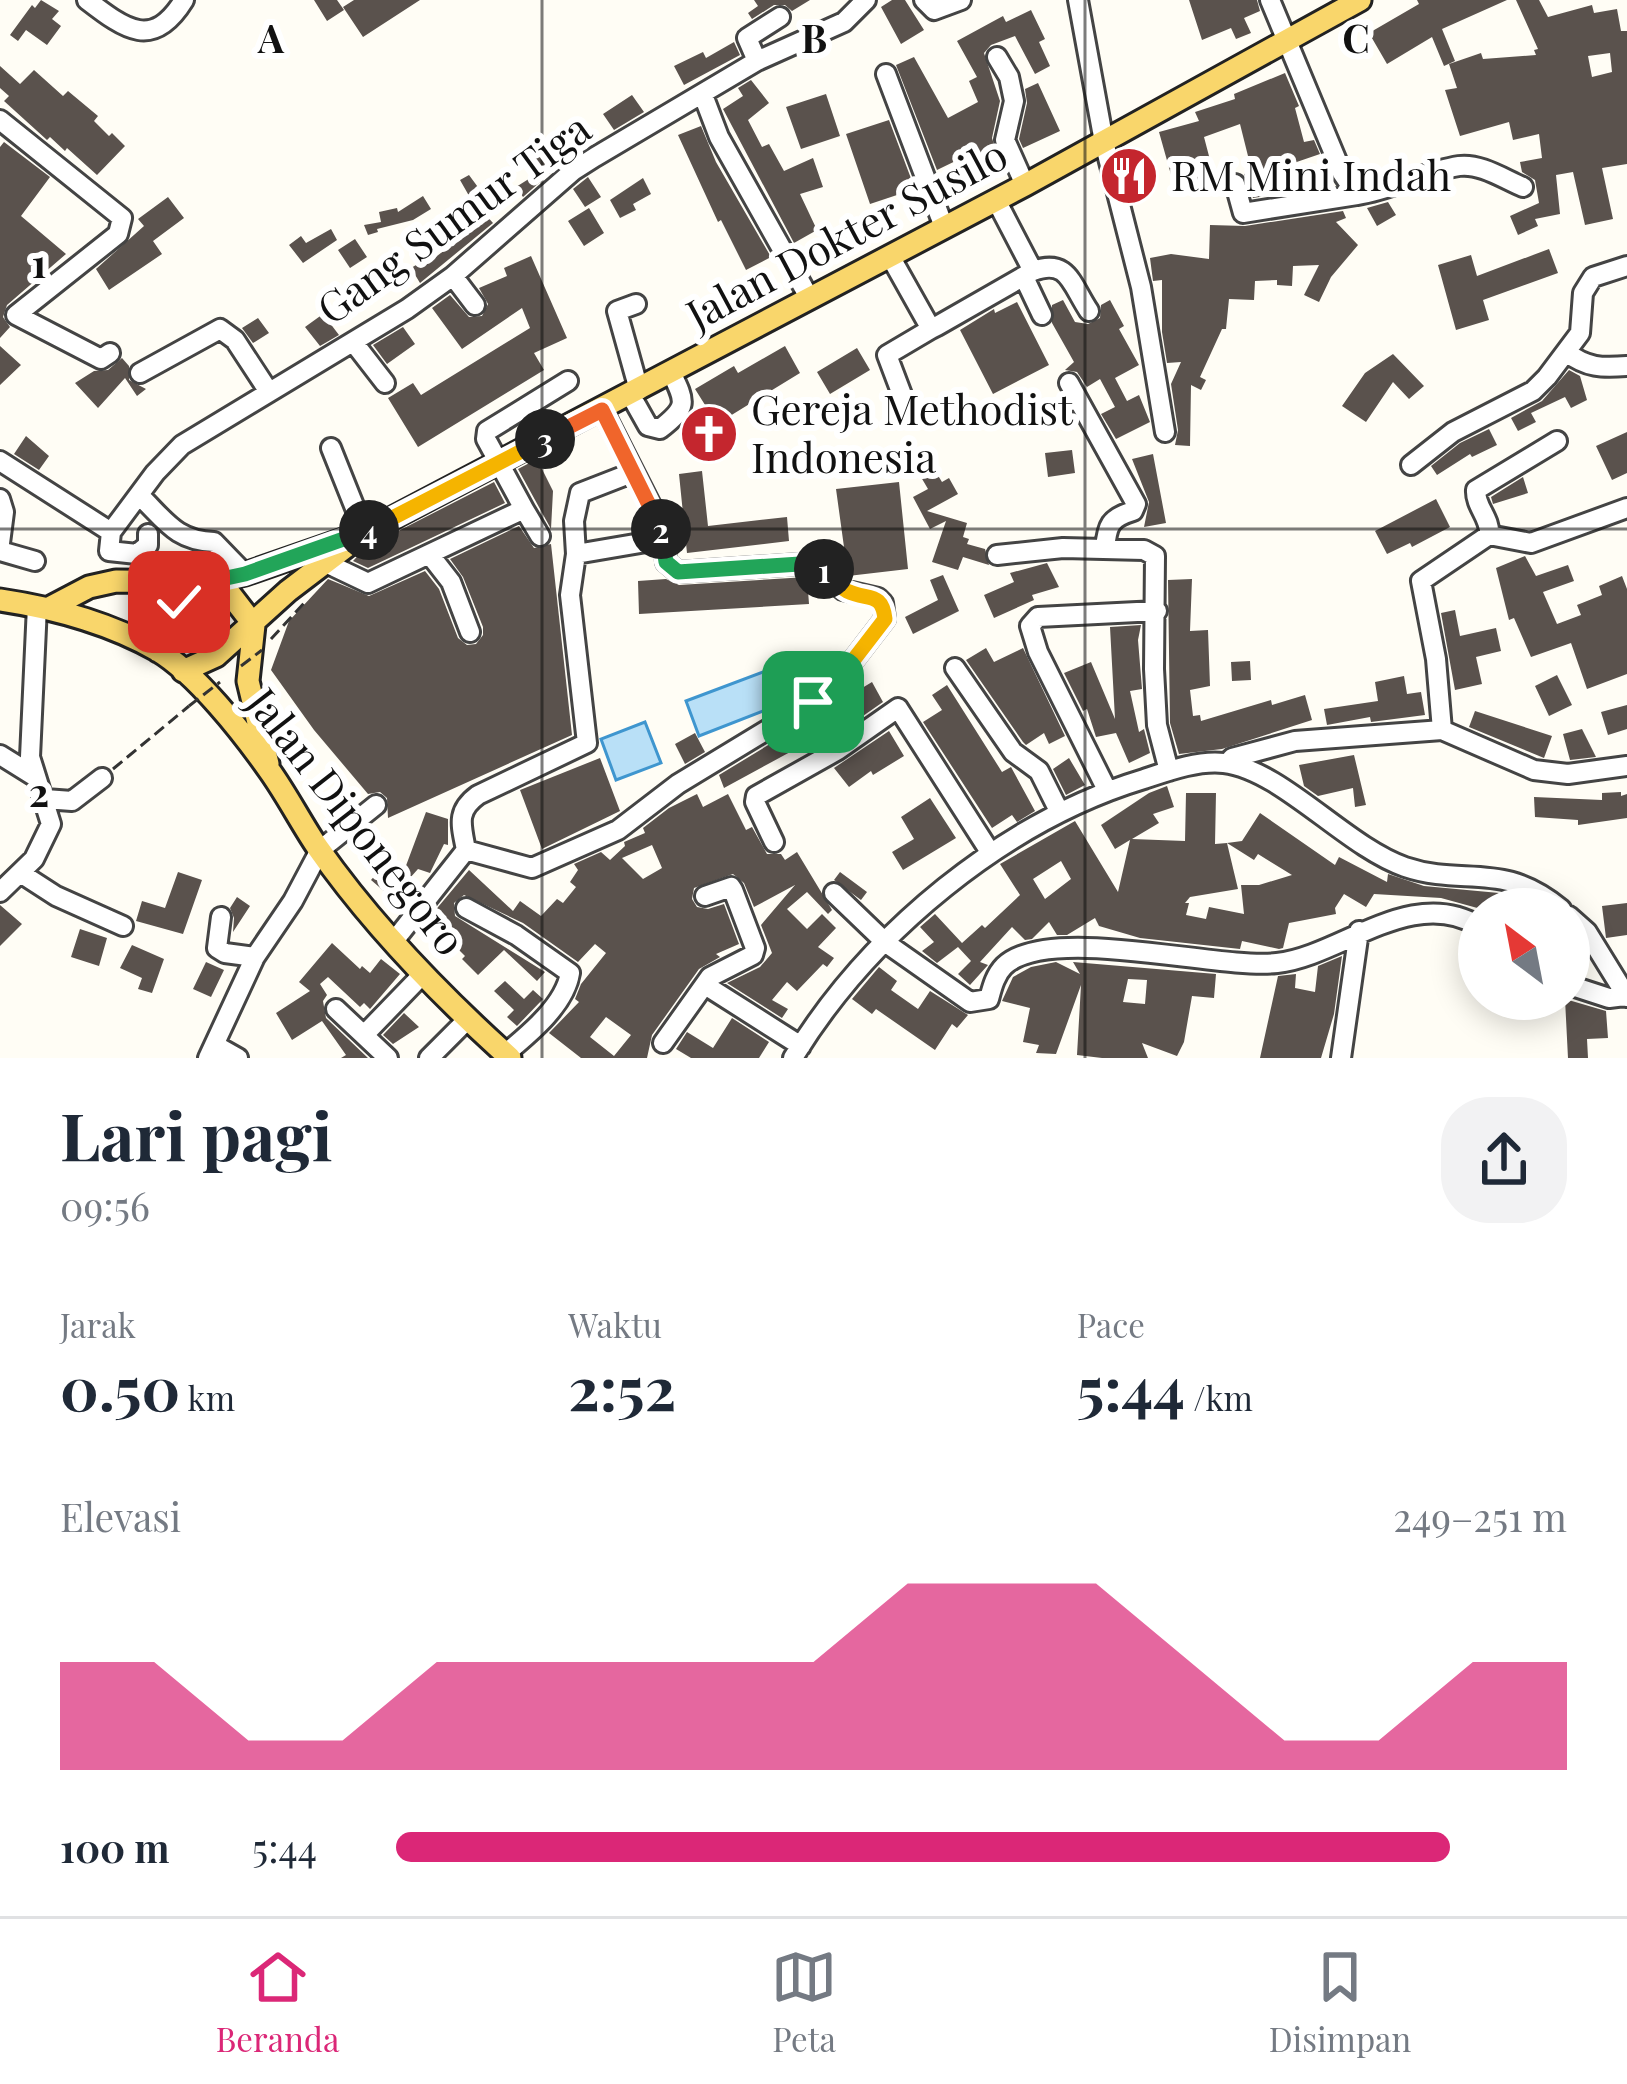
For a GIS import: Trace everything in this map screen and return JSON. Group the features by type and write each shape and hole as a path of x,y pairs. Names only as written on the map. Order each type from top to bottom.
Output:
{"main road":[{"name":"Jalan Dokter Susilo","path":"43,607 116,581 208,582 245,574 367,531 1025,185 1360,0"},
{"name":"Jalan Dokter Susilo","path":"183,671 216,656 288,591 367,531"},
{"path":"158,651 163,625 179,602 208,582 230,594 254,625 248,681 269,770"},
{"name":"Jalan Diponegoro","path":"0,600 43,607 158,651 183,671 269,770 320,850 394,941 500,1054"}],"street":[{"path":"87,0 133,30 154,31 171,20 184,0"},
{"name":"Gang Sumur Tiga","path":"111,532 182,445 354,343 453,276 573,171 757,61 844,22 866,0"},
{"path":"924,0 934,10 961,0"},
{"path":"1078,0 1103,142 1141,287 1165,432"},
{"path":"1270,0 1342,173 1357,195"},
{"path":"757,61 747,38 780,16"},
{"path":"997,57 1009,77 1014,100 1005,140 1025,185"},
{"path":"886,74 944,227"},
{"path":"704,95 719,137 810,299"},
{"path":"0,121 122,218 118,234 16,315 100,359 110,353"},
{"path":"1235,184 1246,213 1387,190 1462,165 1523,187"},
{"path":"995,200 1042,315"},
{"path":"890,256 931,329"},
{"path":"904,400 887,356 1029,274 1050,265 1060,268 1089,311"},
{"path":"1411,465 1453,432 1533,391 1580,333 1583,293 1593,277 1627,266"},
{"path":"453,276 475,305"},
{"path":"597,319 627,308 634,392 648,426 660,429 683,404 671,372"},
{"path":"140,374 220,329 235,340 269,392"},
{"path":"354,343 385,383"},
{"path":"1566,352 1600,368 1627,366"},
{"path":"540,536 486,439 487,431 568,381"},
{"path":"1070,383 1136,504 1106,528 1105,549"},
{"path":"466,850 532,868 618,830 678,784 813,702 845,671 885,619 878,598 843,590 815,563 678,572 666,562 664,539 602,410"},
{"path":"1489,535 1476,490 1557,441"},
{"path":"331,448 367,531"},
{"path":"34,561 0,547 4,512 0,496 6,465 111,532 106,544 109,551 137,554 148,544 148,534"},
{"path":"394,941 466,850 460,813 464,805 586,743 570,595 576,554 574,521 580,494 634,472"},
{"path":"139,495 186,540 219,545 245,574"},
{"path":"1442,730 1436,659 1421,581 1489,535 1531,543 1627,508"},
{"path":"326,563 368,583 524,509"},
{"path":"576,554 664,539"},
{"path":"998,555 1063,548 1144,550 1155,556 1157,725 1169,771"},
{"path":"430,555 451,582 470,632"},
{"path":"0,892 22,874 51,824 30,757 43,607"},
{"path":"1107,790 1038,652 1030,626 1038,617 1157,610"},
{"path":"955,668 1013,752 1039,771 1059,812"},
{"path":"774,842 756,796 838,750 898,708 990,851"},
{"path":"1228,764 1232,758 1295,741 1442,730 1534,770 1568,774 1627,766"},
{"path":"0,755 34,776"},
{"path":"705,985 797,1052 821,1016 886,944 990,851 1107,790 1169,771 1228,764 1264,779 1373,853 1410,868 1514,881 1529,888"},
{"path":"45,799 72,801 102,778"},
{"path":"238,1058 211,1052 255,957 320,850 376,806"},
{"path":"22,874 56,896 123,926"},
{"path":"663,1043 718,970 749,959 755,948 734,890 730,887 704,896"},
{"path":"834,893 886,944 970,1002 980,1004 989,999 1004,966 1019,956 1126,948 1280,963 1394,920 1431,915 1458,919"},
{"path":"466,908 516,935 570,973 569,982 536,1027 500,1054"},
{"path":"221,917 217,948 255,957"},
{"path":"1341,1058 1359,931"},
{"path":"1590,936 1626,997 1590,992"},
{"path":"365,1034 423,974"},
{"path":"336,1009 388,1058"},
{"path":"430,1058 469,1018"}],"path":[{"path":"102,778 262,650 307,599"}],"water":[{"path":"206,599 217,604 222,615 217,626 206,631 195,626 190,615 195,604"},
{"path":"776,667 789,701 699,736 686,701"},
{"path":"645,722 661,763 616,780 601,739"}],"building":[{"path":"41,0 59,11 52,19 61,26 47,45 26,30 18,41 10,35"},
{"path":"314,0 337,0 344,10 327,21"},
{"path":"354,0 420,0 363,37 343,7"},
{"path":"754,0 810,0 792,11 774,5 752,19 748,13 758,6"},
{"path":"892,0 905,0 924,30 901,44 881,7"},
{"path":"1189,0 1257,0 1260,11 1244,18 1251,33 1236,39 1231,28 1202,40"},
{"path":"1417,0 1507,0 1442,29 1455,61 1444,66 1432,37 1387,64 1369,33 1419,4"},
{"path":"1516,0 1539,0 1548,17 1592,5 1594,13 1617,9 1621,31 1627,31 1627,164 1602,168 1613,219 1585,225 1573,172 1556,175 1560,214 1535,219 1538,226 1518,235 1510,216 1539,203 1535,180 1522,172 1520,162 1542,158 1539,134 1513,140 1509,122 1460,136 1445,90 1457,88 1449,64 1481,53 1483,59 1536,55 1538,49","holes":["1610,53 1612,72 1592,77 1588,56"]},
{"path":"1031,10 1045,39 1039,42 1050,66 1035,74 1015,36 991,45 984,53 1000,101 992,138 999,160 986,167 972,153 937,170 896,65 914,57 948,118 978,102 969,81 977,77 957,41 1003,16 1006,22"},
{"path":"734,42 740,55 684,85 674,66 703,52 706,58"},
{"path":"0,66 20,84 34,70 63,96 68,91 98,116 94,121 109,136 112,133 125,146 97,175 67,148 65,151 50,137 47,140 4,101 9,96 0,88"},
{"path":"1285,73 1299,106 1295,108 1304,142 1314,140 1320,154 1285,166 1292,192 1253,198 1244,174 1252,172 1240,124 1204,137 1215,179 1175,189 1159,132 1199,121 1195,112 1235,99 1234,94"},
{"path":"751,80 769,103 748,120 762,147 769,144 784,171 813,158 823,187 800,194 817,230 794,243 723,109 743,96 738,88"},
{"path":"1038,83 1060,131 1023,148 1019,139 1027,103 1025,89"},
{"path":"826,94 840,136 801,149 786,107"},
{"path":"632,95 644,112 614,130 603,114"},
{"path":"889,120 915,189 870,204 846,134"},
{"path":"701,126 716,162 771,257 746,270 678,135"},
{"path":"4,142 50,177 21,216 66,254 7,305 3,317 10,327 0,338 0,147"},
{"path":"544,142 558,166 523,197 516,187 535,175 525,152"},
{"name":"RM Mini Indah","path":"1134,160 1143,185 1130,189 1123,164"},
{"path":"469,175 483,194 472,201 460,180"},
{"path":"588,177 601,197 585,207 573,189"},
{"path":"643,178 651,194 620,218 610,200"},
{"path":"423,196 431,209 368,235 364,225 381,222 379,212 397,208 398,212"},
{"path":"168,197 184,218 153,241 162,254 109,290 96,269 144,226 138,219"},
{"path":"1388,202 1396,215 1377,226 1367,208"},
{"path":"589,208 604,233 584,246 568,221"},
{"path":"1343,211 1346,218 1336,222 1358,245 1331,277 1319,302 1304,295 1319,265 1293,266 1292,286 1277,285 1277,280 1255,281 1254,300 1229,299 1226,329 1200,377 1206,380 1201,390 1191,385 1190,446 1175,445 1178,430 1171,384 1181,362 1167,363 1162,280 1153,281 1150,258 1171,254 1209,259 1210,225 1245,226"},
{"path":"484,213 493,223 420,283 411,268 426,259 428,263"},
{"path":"331,229 337,240 303,263 289,245 301,236 306,243"},
{"path":"355,239 367,257 350,268 338,250"},
{"path":"1549,249 1558,273 1483,300 1489,320 1456,330 1438,265 1471,255 1477,276"},
{"path":"531,256 567,338 534,353 544,370 418,447 388,398 413,383 421,395 530,328 522,308 462,349 432,308 450,295 469,317 482,316 488,304 479,288 507,276 504,268"},
{"path":"1063,300 1075,322 1088,324 1100,318 1101,305 1110,300 1139,365 1115,378 1127,401 1139,395 1150,422 1116,439 1101,414 1115,407 1100,379 1087,387 1077,372 1065,370 1074,362 1052,323 1052,305"},
{"path":"1017,302 1049,365 993,394 960,330 994,309 995,313"},
{"path":"323,314 339,335 320,346 305,327"},
{"path":"258,318 269,333 253,343 242,328"},
{"path":"403,327 415,344 387,364 373,345"},
{"path":"0,346 21,365 0,385"},
{"path":"785,346 800,373 717,424 695,389 734,366 738,373"},
{"path":"857,348 870,370 830,394 817,372"},
{"path":"1393,354 1424,386 1409,399 1393,382 1366,422 1342,406 1365,373"},
{"path":"122,358 129,366 129,380 146,389 137,396 125,378 98,408 75,383 94,371 108,370"},
{"path":"1569,370 1580,376 1587,400 1571,408 1565,397 1531,413 1536,422 1518,431 1511,418 1542,401"},
{"path":"1489,429 1497,445 1470,454 1437,475 1431,466 1460,443"},
{"path":"1627,432 1627,473 1612,480 1596,446"},
{"path":"26,436 49,456 39,470 14,454"},
{"path":"1072,450 1075,473 1048,477 1045,453"},
{"path":"1153,454 1166,523 1144,527 1149,502 1132,459"},
{"path":"537,459 553,491 551,529 518,469"},
{"path":"931,464 942,482 949,478 958,494 927,511 967,523 963,537 969,539 967,544 985,549 989,565 963,557 958,570 932,562 946,521 930,529 913,497 928,489 918,472"},
{"path":"702,471 708,526 787,517 789,541 687,553 679,474"},
{"path":"1523,477 1528,493 1493,504 1491,497"},
{"path":"494,482 505,503 368,568 353,561 365,548"},
{"path":"899,482 908,569 848,576 836,489"},
{"path":"1436,499 1450,527 1387,554 1375,531"},
{"path":"519,526 534,548 551,544 572,735 388,818 387,798 380,792 368,794 271,670 289,621 328,579 369,596 425,571 439,589 458,638 467,645 476,644 483,627 463,577 450,559"},
{"path":"1525,556 1536,576 1568,565 1574,581 1543,592 1557,624 1581,615 1577,605 1602,595 1599,586 1622,576 1627,589 1627,674 1587,689 1571,643 1531,657 1514,618 1509,620 1496,568"},
{"path":"1047,563 1059,587 1032,595 1034,600 994,618 984,595 1014,582 1010,573"},
{"path":"943,575 959,611 913,634 905,617 938,600 930,580"},
{"path":"807,577 809,604 639,614 638,581 666,579 679,585"},
{"path":"1192,579 1190,631 1208,630 1210,686 1190,690 1193,716 1200,715 1201,721 1305,695 1312,720 1222,749 1179,754 1170,723 1168,580"},
{"path":"1455,610 1460,636 1496,628 1501,651 1476,657 1482,684 1455,690 1441,613"},
{"path":"1141,625 1142,689 1130,691 1139,732 1144,729 1150,753 1129,763 1116,733 1096,737 1087,709 1083,711 1064,673 1091,662 1115,719 1110,627"},
{"path":"986,648 994,662 1023,648 1065,736 1049,744 1044,733 1026,745 1023,742 966,660"},
{"path":"1250,661 1251,680 1232,681 1231,662"},
{"path":"1557,675 1572,705 1549,716 1535,686"},
{"path":"1404,676 1407,694 1421,692 1425,715 1327,725 1324,709 1378,701 1375,682"},
{"path":"872,682 883,702 840,732 805,749 803,745 724,788 719,775"},
{"path":"947,685 1002,772 1011,767 1035,811 1017,822 1012,815 992,828 923,722 942,710 932,695"},
{"path":"1627,705 1627,729 1608,735 1601,712"},
{"path":"1475,711 1552,736 1544,758 1469,727"},
{"path":"1582,729 1596,757 1570,760 1563,734"},
{"path":"889,731 904,756 849,787 834,768"},
{"path":"695,733 705,752 685,764 675,744"},
{"path":"1354,755 1366,805 1355,807 1353,788 1318,796 1304,786 1299,765"},
{"path":"600,758 620,811 542,849 520,790"},
{"path":"1069,758 1085,785 1066,795 1053,769"},
{"path":"1167,786 1174,807 1153,814 1159,823 1132,839 1185,841 1186,793 1216,793 1215,844 1242,841 1260,813 1335,865 1339,857 1387,882 1388,874 1424,886 1458,889 1458,903 1374,894 1366,907 1344,894 1336,914 1289,923 1279,949 1242,941 1240,949 1140,938 1099,926 1095,918 1067,935 1057,935 1049,922 1025,940 1012,927 980,962 988,965 970,985 958,974 971,961 958,947 937,963 922,951 934,942 920,927 935,914 962,943 982,925 985,928 1020,895 1000,864 1075,821 1118,892 1130,840 1115,849 1101,825","holes":["1227,843 1254,860 1258,854 1292,875 1241,885 1244,914 1209,907 1206,919 1186,915 1190,897 1238,889","1061,861 1071,879 1045,899 1033,879"]},
{"path":"1621,792 1621,796 1627,794 1627,818 1578,825 1578,820 1535,817 1534,797 1602,800 1602,793"},
{"path":"697,794 703,807 728,794 746,830 752,827 767,854 781,854 785,860 797,852 832,910 828,914 807,892 787,909 807,929 822,914 836,928 818,947 834,958 827,967 823,964 797,991 787,982 772,1000 788,1009 782,1018 727,983 760,967 772,953 761,925 795,885 754,907 744,883 733,874 694,888 692,899 697,907 724,904 739,944 716,954 720,957 699,969 652,1035 647,1058 581,1058 549,1033 579,1002 575,999 581,984 606,953 595,944 578,962 523,923 464,895 454,903 455,916 545,972 537,981 504,950 478,975 428,919 469,870 513,911 520,901 541,916 557,899 563,903 576,887 570,882 578,870 574,864 601,852 610,860 624,842 645,833 643,828","holes":["652,845 662,868 643,879 622,858","606,1017 631,1035 614,1056 590,1037"]},
{"path":"930,798 956,838 903,870 892,852 914,839 901,817"},
{"path":"426,812 448,819 448,845 444,844 430,873 418,869 392,898 371,880 390,858 404,871"},
{"path":"178,872 202,880 183,934 136,921 142,901 165,908"},
{"path":"840,872 867,892 861,900 834,880"},
{"path":"237,897 250,906 233,932 230,908"},
{"path":"1627,903 1627,935 1606,938 1602,906"},
{"path":"0,905 22,924 0,946"},
{"path":"80,929 107,938 99,966 71,957"},
{"path":"332,943 360,969 370,973 381,959 400,974 370,1009 364,1003 360,1007 328,977 320,984 327,995 323,1001 326,1018 368,1058 341,1058 346,1055 322,1021 292,1040 276,1013 310,991 299,982"},
{"path":"132,945 164,959 152,993 138,989 142,978 120,968"},
{"path":"1342,956 1334,1014 1321,1058 1260,1058 1278,976 1296,974 1295,988 1315,992 1318,966"},
{"path":"206,962 224,970 211,997 193,989"},
{"path":"1056,962 1080,974 1073,962 1216,974 1214,998 1192,996 1177,1056 1142,1043 1148,1058 1102,1058 1077,1055 1081,985 1056,1054 1036,1053 1039,1045 1023,1042 1030,1008 1002,1001 1013,977","holes":["1128,979 1147,980 1145,1004 1123,1002"]},
{"path":"879,967 897,981 891,990 918,1009 930,991 968,1015 957,1028 952,1024 935,1050 876,1009 872,1014 852,999"},
{"path":"505,981 524,999 533,990 543,999 517,1026 507,1017 514,1010 494,991"},
{"path":"1590,1006 1606,1011 1608,1038 1587,1039 1588,1058 1568,1058 1566,1020 1590,1020"},
{"path":"404,1013 419,1027 393,1044 383,1035"},
{"path":"732,1018 769,1042 759,1058 691,1058 676,1049 687,1032 713,1048"}],"place":[{"name":"RM Mini Indah","path":"1129,176"},
{"name":"Gereja Methodist Indonesia","path":"709,434"}],"route":[{"path":"179,602 208,582 245,574 369,530 602,410 661,525 666,562 678,572 815,563 843,590 883,603 885,619 845,671 813,702"}]}
